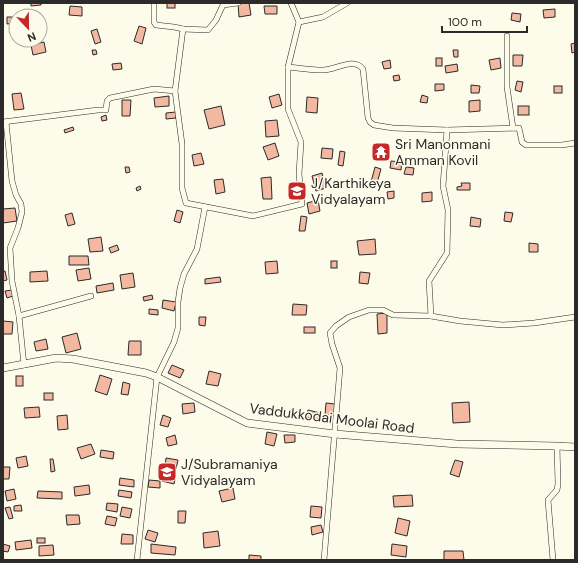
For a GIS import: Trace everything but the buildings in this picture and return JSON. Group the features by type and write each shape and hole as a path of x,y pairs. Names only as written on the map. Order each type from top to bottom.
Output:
{"street":[{"path":"154,3 154,22 156,25 174,27 183,30 208,30 216,20 223,5 238,3"},
{"path":"183,30 175,91 182,144 182,188 186,204 253,216 302,204 299,174 301,142 288,109 288,67 299,22 291,3"},
{"path":"299,22 323,16 347,3"},
{"path":"507,36 506,87 513,128"},
{"path":"288,67 324,71 344,65 360,65 363,69 368,118 370,122 374,124 394,128 447,130 519,128 522,142 526,145 575,144"},
{"path":"24,365 19,316 12,281 10,248 18,228 22,212 21,204 16,195 12,181 5,122 106,110 107,101 110,98 154,89 175,91"},
{"path":"432,316 429,282 447,253 448,210 443,186 447,130"},
{"path":"137,560 157,377 174,342 178,328 178,302 180,288 184,274 197,249 206,207"},
{"path":"19,316 91,296"},
{"path":"324,560 340,368 330,333 336,326 349,317 369,310 383,310 393,315 432,316 460,321 503,325 534,323 575,317"},
{"name":"Vaddukkodai Moolai Road","path":"3,368 56,358 74,359 146,373 157,377 246,423 335,434 457,444 575,447"},
{"path":"553,560 548,500 557,490 557,446"}],"place":[{"name":"Sri Manonmani Amman Kovil","path":"381,152"},
{"name":"J/Karthikeya Vidyalayam","path":"297,191"},
{"name":"J/Subramaniya Vidyalayam","path":"167,472"}]}
